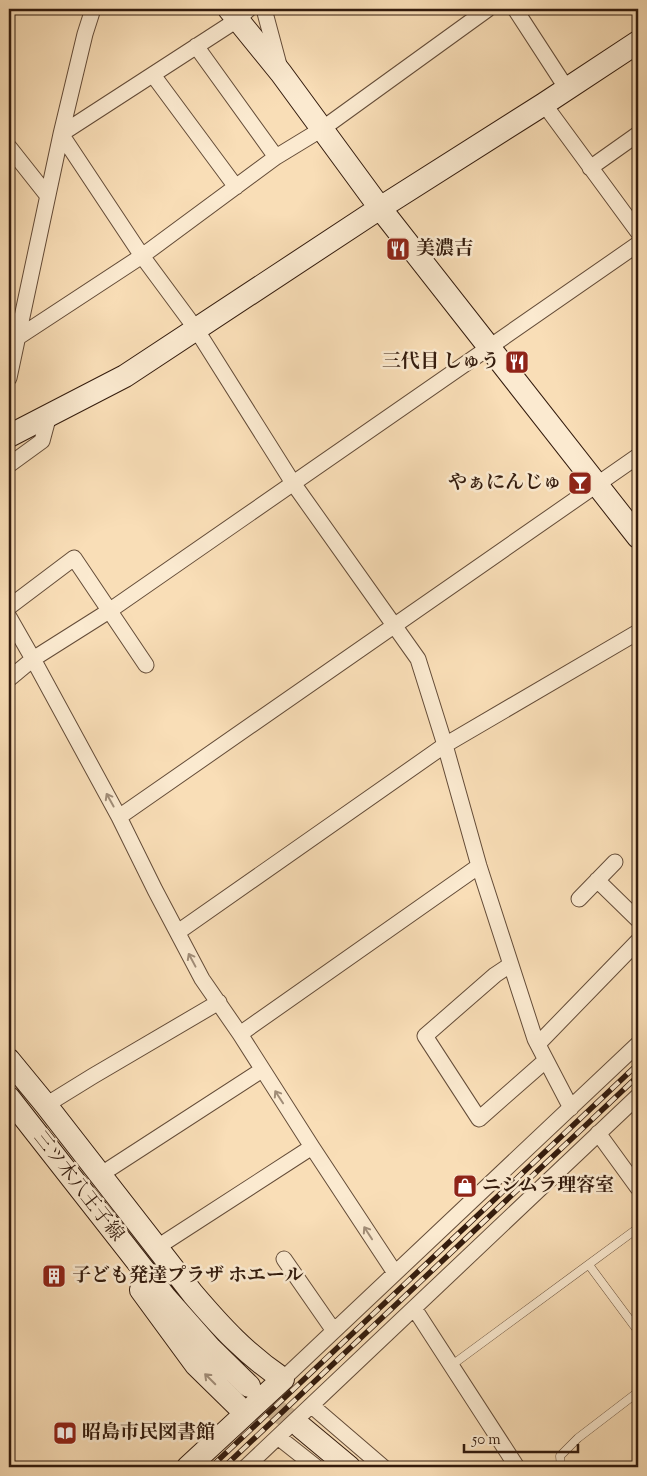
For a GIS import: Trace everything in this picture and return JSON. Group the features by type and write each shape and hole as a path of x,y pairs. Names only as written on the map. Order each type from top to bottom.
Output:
{"street":[{"path":"9,378 47,195 85,34 93,9"},
{"path":"264,9 281,72"},
{"path":"17,338 142,256 276,157 322,129 488,9"},
{"path":"515,9 567,90"},
{"path":"61,134 196,46 238,13 380,208 638,537"},
{"path":"9,436 125,376 380,208 567,90 638,42"},
{"path":"196,46 276,157"},
{"path":"153,75 236,187"},
{"path":"544,104 638,232"},
{"path":"61,134 142,256 196,329 293,483 418,659 445,745 479,866 535,1039 571,1108"},
{"path":"590,168 638,134"},
{"path":"9,147 47,195"},
{"path":"9,679 33,659 109,611 638,244"},
{"path":"9,465 42,441 49,415"},
{"path":"119,817 638,456"},
{"path":"9,607 74,558 146,665"},
{"path":"9,617 119,817 202,979 240,1034 395,1273"},
{"path":"178,932 445,745 638,632"},
{"path":"580,898 615,862"},
{"path":"240,1034 479,866"},
{"path":"597,880 638,920"},
{"path":"538,1044 638,941"},
{"path":"510,965 495,975 425,1036 479,1119 545,1061"},
{"path":"46,1105 218,1002"},
{"path":"188,1467 638,1044"},
{"path":"10,1063 46,1105 193,1294 227,1333 259,1362 283,1379"},
{"path":"100,1175 262,1070"},
{"path":"246,1467 638,1096"},
{"name":"三ツ木八王子線","path":"9,1098 164,1297 211,1349 249,1386"},
{"path":"9,1122 135,1283 196,1365 245,1413"},
{"path":"598,1134 638,1188"},
{"path":"156,1248 312,1147"},
{"path":"284,1259 334,1331"},
{"path":"414,1308 517,1467"},
{"path":"312,1406 383,1467"},
{"path":"301,1427 349,1467"},
{"path":"278,1436 316,1467"}],"lane":[{"path":"452,1365 638,1228"},
{"path":"589,1265 638,1331"},
{"path":"561,1467 560,1456 578,1438 638,1392"}],"tunnel":[{"path":"249,1386 273,1408 301,1427"}],"railway":[{"path":"211,1467 638,1064"},
{"path":"224,1467 638,1076"}],"place":[{"name":"美濃吉","path":"398,249"},
{"name":"三代目 しゅう","path":"517,362"},
{"name":"やぁにんじゅ","path":"580,483"},
{"name":"ニシムラ理容室","path":"465,1186"},
{"name":"子ども発達プラザ ホエール","path":"54,1276"},
{"name":"昭島市民図書館","path":"65,1433"}]}
